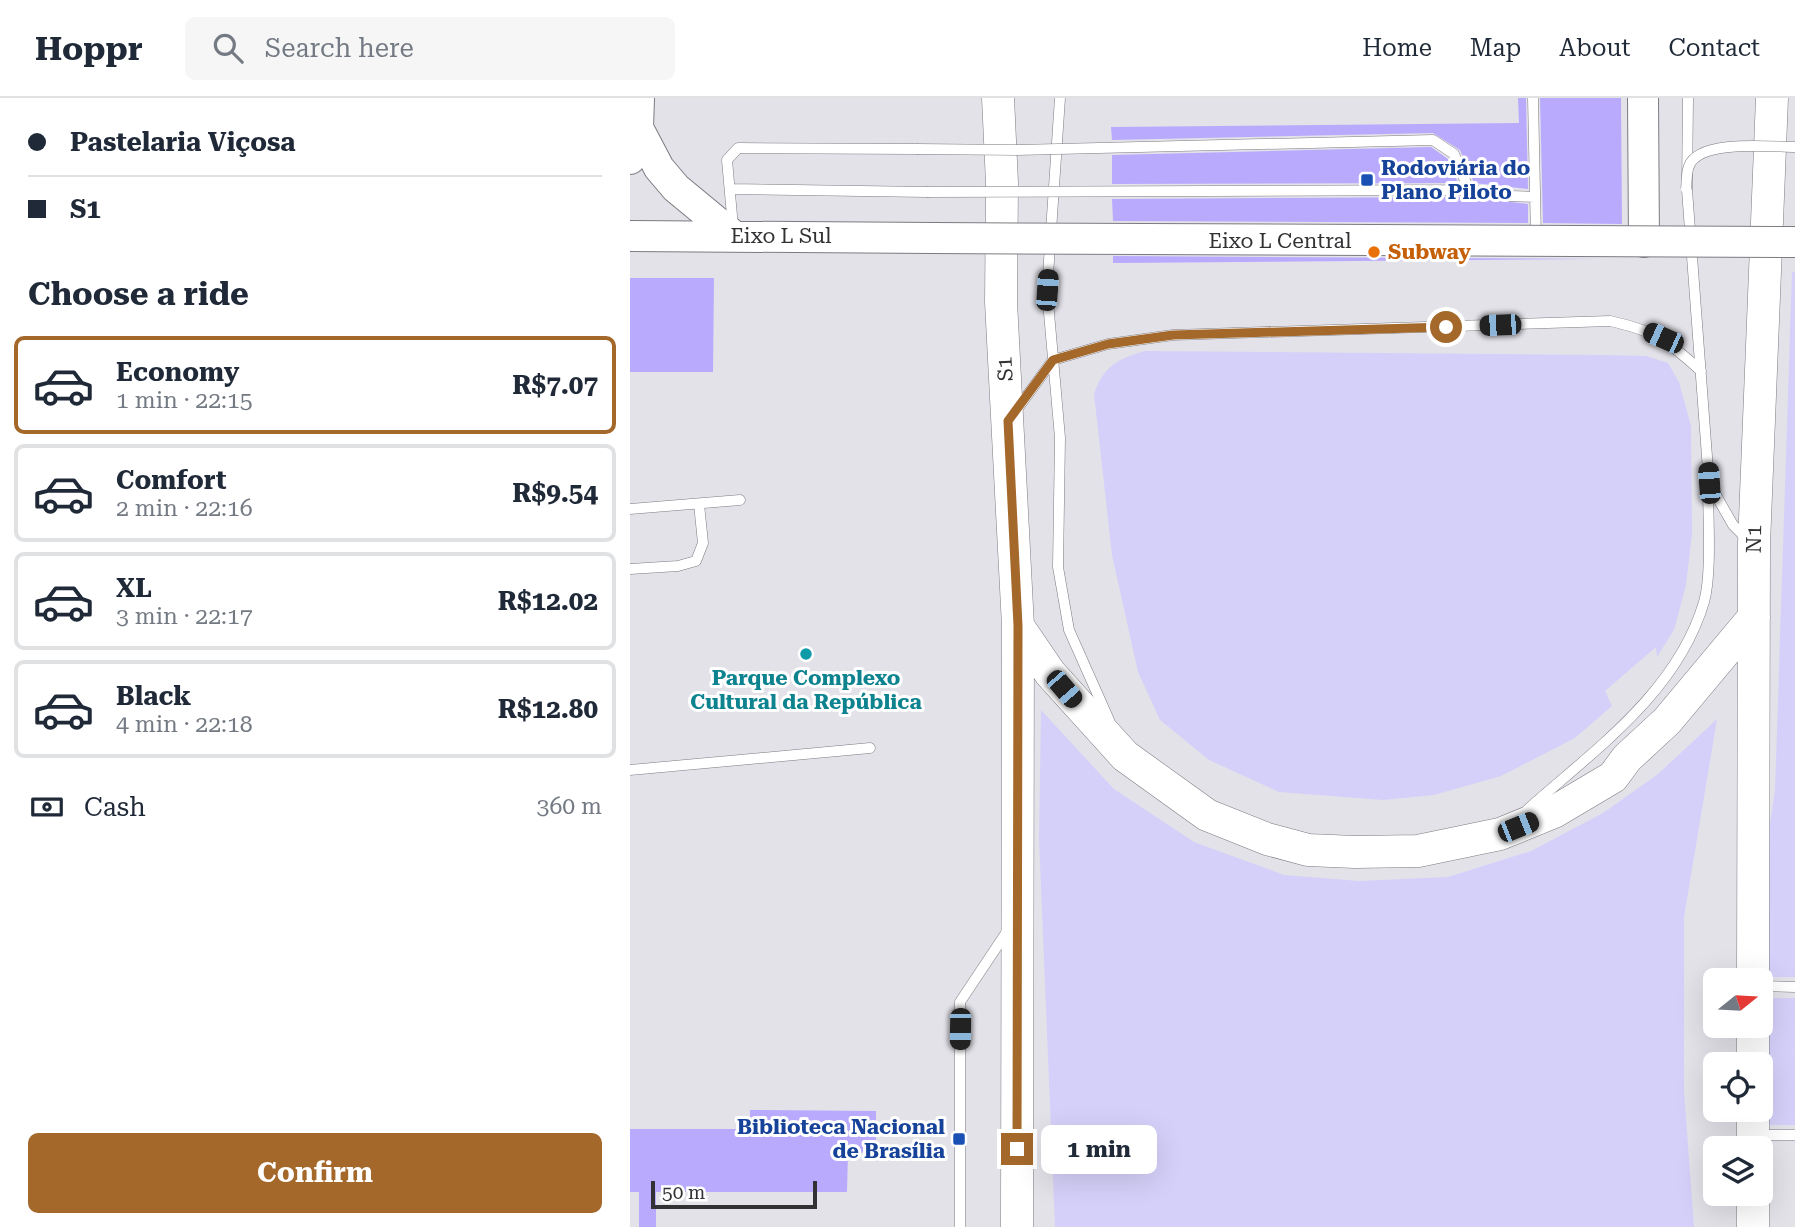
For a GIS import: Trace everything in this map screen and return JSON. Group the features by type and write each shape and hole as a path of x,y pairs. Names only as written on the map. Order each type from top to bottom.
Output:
{"highway":[{"name":"S1","path":"998,98 1003,183 1001,302 1018,626 1017,1227"},
{"name":"N1","path":"1753,968 1754,544 1773,99"},
{"path":"1018,626 1051,673 1125,756 1207,815 1267,839 1308,850 1418,851 1500,834 1554,812 1613,777 1627,758 1667,721 1754,617"},
{"path":"1753,1206 1753,1227"}],"main road":[{"path":"1643,98 1644,242"},
{"path":"630,159 638,113"},
{"path":"638,113 659,168 676,188 734,236"},
{"name":"Eixo L Sul","path":"630,236 933,238"},
{"name":"Eixo L Central","path":"933,238 1795,242"}],"lane":[{"path":"1060,98 1047,290 1060,438 1058,567 1069,630 1125,756"},
{"path":"1533,98 1536,242"},
{"path":"1500,834 1644,705 1664,681 1692,633 1704,600 1709,483 1687,190 1688,98"},
{"path":"734,236 727,160 738,148 1017,150 1433,141 1454,155 1469,190"},
{"path":"1690,241 1686,189 1689,166 1698,155 1711,149 1795,147"},
{"path":"730,189 927,192 1469,190 1535,197"},
{"path":"1008,421 1053,360 1108,344 1173,335 1609,321 1639,328 1663,338 1701,371"},
{"path":"1709,483 1733,525 1754,544"},
{"path":"630,509 740,500"},
{"path":"630,569 678,566 696,561 703,542 699,503"},
{"path":"630,770 870,748"},
{"path":"960,1227 960,1002 1018,914"},
{"path":"1773,986 1795,987"},
{"path":"1753,1131 1795,1135"}],"shaded area":[{"path":"1792,272 1795,272 1795,977 1773,977 1773,968 1753,968 1749,963 1775,790"},
{"path":"1145,351 1646,356 1668,363 1679,382 1691,426 1692,534 1686,585 1674,630 1657,657 1656,647 1605,691 1612,706 1575,738 1501,776 1434,795 1383,800 1279,792 1209,760 1160,720 1138,672 1112,555 1094,394 1107,370 1127,357"},
{"path":"1041,710 1114,789 1194,842 1284,875 1359,881 1448,877 1531,851 1603,813 1658,774 1717,719 1684,917 1684,1091 1694,1227 1055,1227 1039,839"},
{"path":"1773,998 1795,998 1795,1125 1759,1125 1759,1122 1773,1122 1773,1052 1760,1052 1760,1038 1773,1038"}],"building":[{"path":"1518,98 1526,98 1528,189 1474,183 1460,150 1433,133 1112,140 1111,127 1519,123"},
{"path":"1540,98 1621,98 1622,224 1543,223"},
{"path":"1431,147 1448,159 1458,183 1112,184 1112,155"},
{"path":"1468,197 1528,204 1528,223 1113,221 1112,199"},
{"path":"1113,256 1597,259 1113,263"},
{"path":"630,278 714,278 713,372 630,372"},
{"path":"750,1110 876,1111 876,1152 848,1153 847,1192 656,1192 656,1227 639,1227 639,1192 630,1192 630,1129 750,1129"}],"place":[{"name":"Rodoviária do Plano Piloto","path":"1367,180"},
{"name":"Subway","path":"1374,252"},
{"name":"Parque Complexo Cultural da República","path":"806,654"},
{"name":"Biblioteca Nacional de Brasília","path":"959,1139"}],"route":[{"path":"1017,1149 1018,626 1008,421 1053,360 1108,344 1173,335 1446,327"}]}
